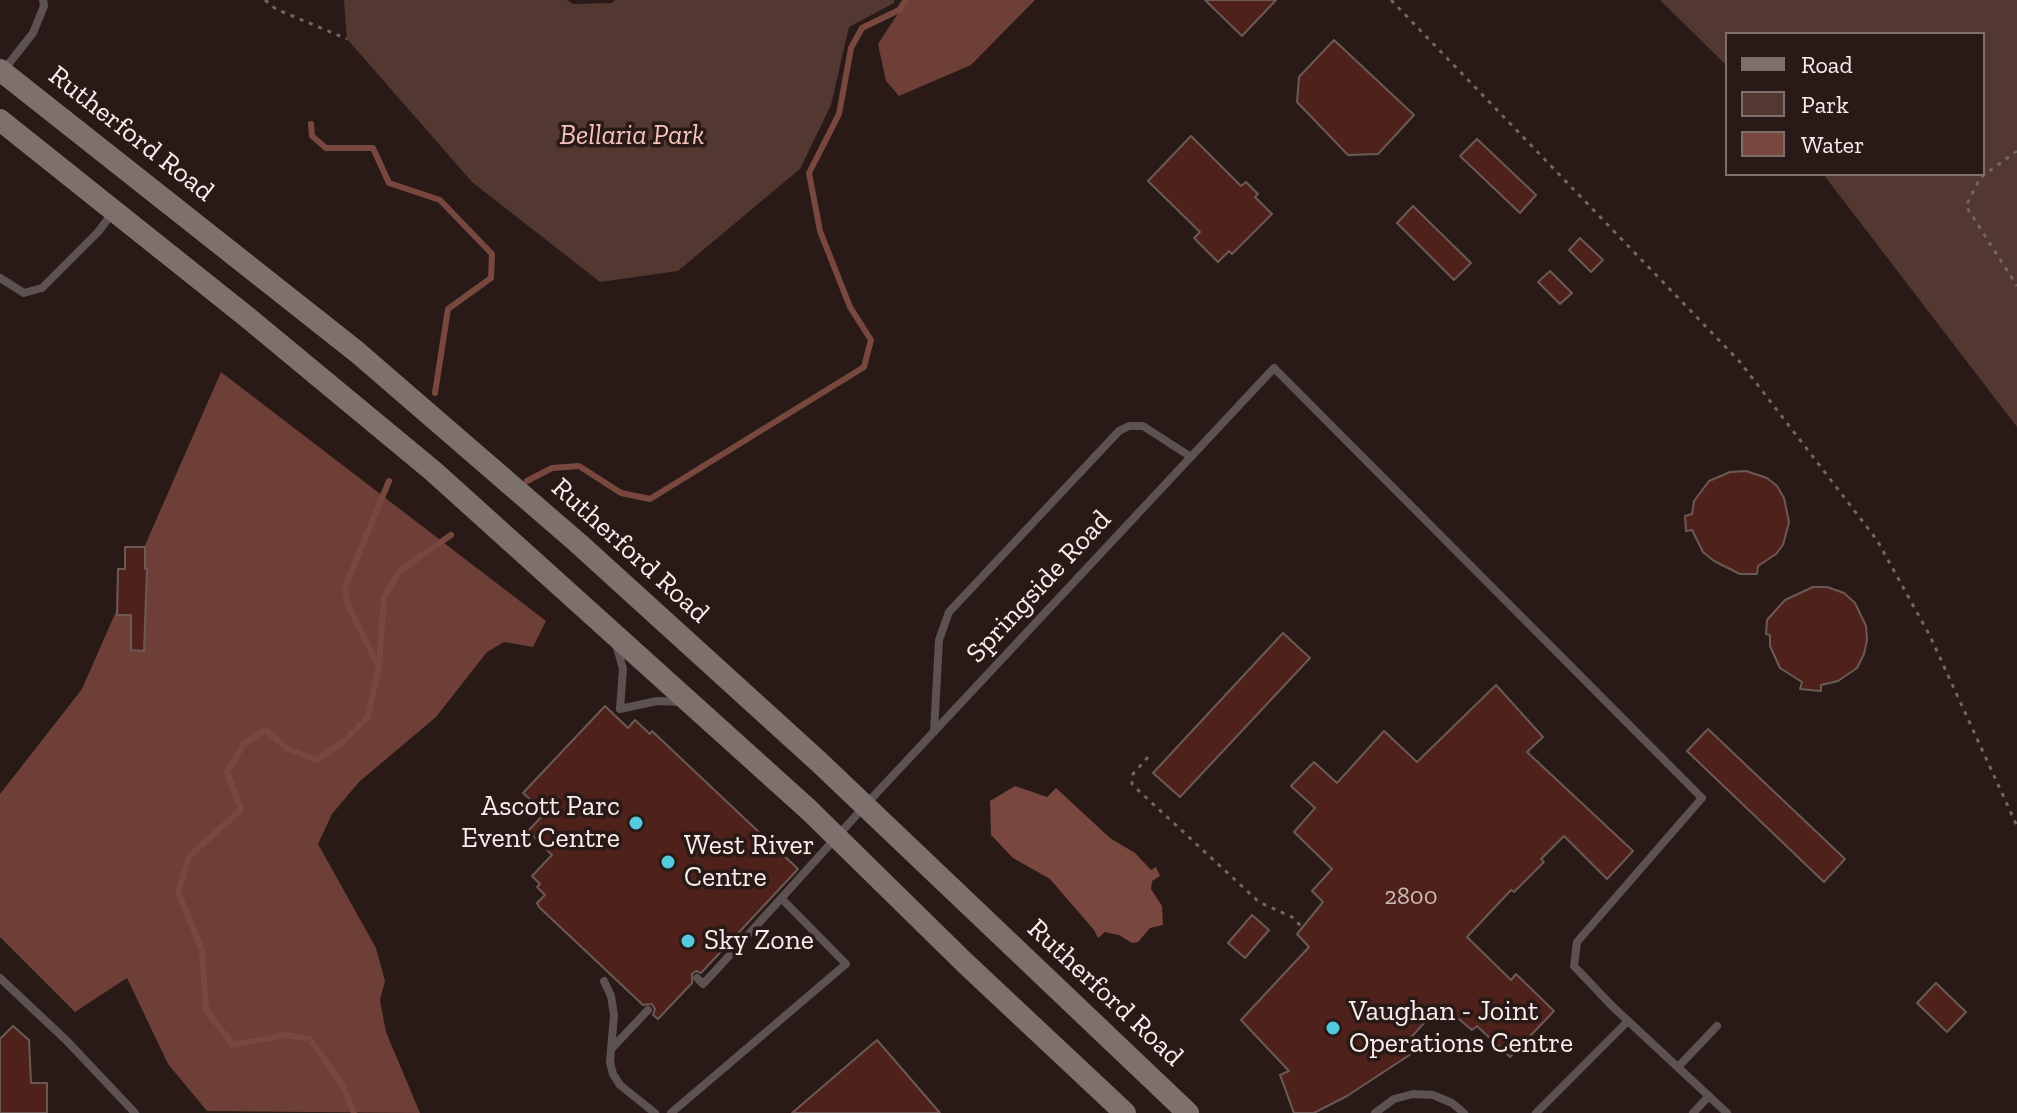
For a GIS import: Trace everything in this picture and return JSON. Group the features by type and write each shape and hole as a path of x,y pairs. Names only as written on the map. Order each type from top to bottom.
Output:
{"main road":[{"name":"Rutherford Road","path":"1,71 357,352 578,543 866,806 1188,1113"},
{"path":"0,120 433,471 837,837 965,963 1125,1113"}],"lane":[{"path":"1,71 33,33 44,6 43,0"},
{"path":"0,278 24,293 42,288 96,234 114,211"},
{"name":"Springside Road","path":"697,978 703,984 1274,368 1702,798 1577,942 1574,966 1628,1021"},
{"path":"934,732 939,640 949,612 1119,431 1129,426 1143,426 1191,457"},
{"path":"614,635 623,669 620,709 657,701 690,702"},
{"path":"671,1113 846,964 782,899"},
{"path":"0,978 67,1041 135,1113"},
{"path":"604,981 611,996 614,1015 610,1062 613,1074 620,1085 655,1113"},
{"path":"612,1048 648,1010"},
{"path":"1536,1113 1628,1021 1727,1113"},
{"path":"1678,1067 1717,1026"},
{"path":"1375,1113 1394,1099 1413,1094 1433,1095 1452,1103 1464,1113"},
{"path":"1693,1113 1709,1096"}],"path":[{"path":"265,0 276,9 347,39"},
{"path":"1391,0 1740,362 1877,540 1930,636 2017,826"},
{"path":"1985,174 2017,151"},
{"path":"1983,176 1966,206 2017,286"},
{"path":"1148,757 1133,774 1132,784 1259,902 1292,917 1302,927"}],"green space":[{"name":"Bellaria Park","path":"344,0 567,0 573,4 612,3 615,0 895,0 849,27 831,105 800,169 678,271 600,282 472,182 347,39"},
{"path":"1660,0 2017,0 2017,427 1825,176 1985,176 1985,32 1725,32 1725,64"}],"shaded area":[{"path":"907,0 1035,0 971,65 899,96 886,81 878,44"},
{"path":"221,372 546,621 533,647 504,642 487,652 436,717 359,782 332,814 318,844 376,948 385,981 380,1000 386,1032 420,1113 207,1111 168,1064 127,978 75,1012 0,937 0,794 82,689"}],"water":[{"path":"1015,786 1047,797 1056,788 1110,838 1135,853 1151,870 1156,867 1160,876 1152,881 1151,889 1162,906 1163,925 1150,928 1138,942 1132,943 1119,935 1105,932 1098,938 1050,879 1013,858 991,835 990,801"}],"building":[{"path":"1205,0 1276,0 1242,36"},
{"path":"1334,40 1414,115 1378,154 1348,155 1297,102 1299,77"},
{"path":"1191,136 1241,186 1246,182 1258,194 1255,197 1272,214 1232,254 1229,251 1218,262 1194,238 1200,232 1148,181"},
{"path":"1477,139 1536,195 1520,213 1460,156"},
{"path":"1413,206 1471,263 1454,280 1397,223"},
{"path":"1580,238 1603,260 1591,272 1569,250"},
{"path":"1550,271 1572,293 1560,304 1538,282"},
{"path":"1746,471 1767,478 1777,486 1784,498 1789,522 1783,545 1758,566 1757,574 1740,574 1714,561 1703,552 1692,530 1686,531 1685,516 1692,514 1694,501 1709,481 1730,472"},
{"path":"125,547 145,547 144,651 131,650 131,615 117,615 118,569 125,569"},
{"path":"1813,587 1827,587 1844,593 1855,603 1866,626 1864,654 1857,668 1838,681 1821,685 1821,691 1800,689 1802,682 1780,668 1770,646 1770,635 1766,634 1767,620 1785,600"},
{"path":"1283,633 1310,658 1180,797 1153,773"},
{"path":"1496,685 1543,737 1527,752 1633,851 1607,879 1564,836 1541,859 1544,862 1514,892 1511,890 1467,937 1511,980 1516,974 1554,1011 1510,1057 1477,1026 1472,1030 1441,1004 1406,1043 1414,1052 1347,1096 1314,1113 1294,1113 1280,1075 1289,1071 1241,1020 1309,947 1297,934 1323,902 1312,891 1332,869 1294,832 1315,808 1291,786 1314,762 1337,783 1384,731 1417,762"},
{"name":"West River Centre","path":"605,706 628,728 635,720 650,734 652,731 798,869 701,973 696,971 692,974 692,983 658,1019 653,1015 655,1009 652,1004 643,1005 539,907 537,903 545,895 532,876 552,855 528,831 545,813 523,793"},
{"path":"1708,729 1845,859 1824,882 1687,751"},
{"path":"1252,915 1269,930 1245,958 1228,943"},
{"path":"1936,983 1966,1012 1947,1032 1917,1003"},
{"path":"13,1026 29,1040 31,1083 47,1083 47,1113 0,1113 0,1039"},
{"path":"877,1040 940,1113 792,1113"}],"waterway":[{"path":"527,481 552,468 579,466 621,493 650,499 864,367 871,340 850,307 820,231 809,173 839,114 851,48 862,28 899,10 906,0"},
{"path":"311,124 312,136 326,148 373,148 389,183 440,200 492,254 491,278 448,309 435,393"},
{"path":"377,663 347,603 345,587 389,481"},
{"path":"354,1113 343,1086 310,1039 286,1035 233,1045 206,1010 202,950 178,892 189,856 241,810 227,772 244,744 265,730 288,749 316,760 344,741 368,717 379,666 384,598 399,571 451,535"}],"place":[{"name":"Ascott Parc Event Centre","path":"636,823"},
{"name":"West River Centre","path":"668,862"},
{"name":"Sky Zone","path":"688,941"},
{"name":"Vaughan - Joint Operations Centre","path":"1333,1028"}]}
